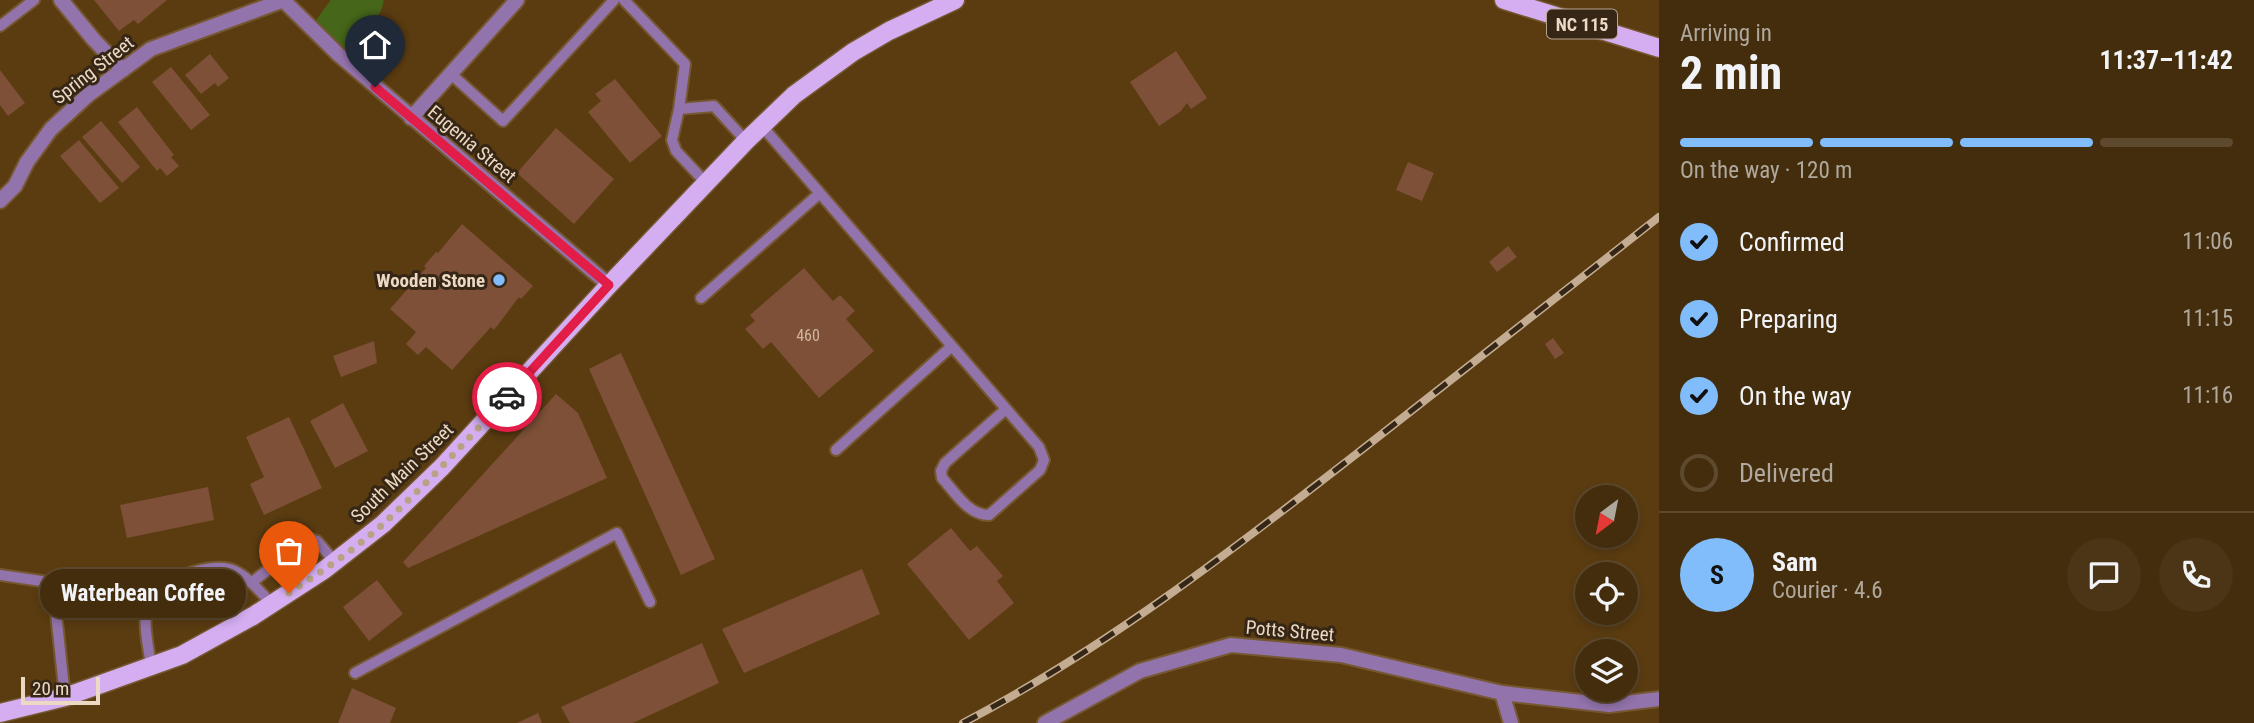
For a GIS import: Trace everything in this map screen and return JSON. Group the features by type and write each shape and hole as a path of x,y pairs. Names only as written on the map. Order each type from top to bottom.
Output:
{"main road":[{"name":"South Main Street","path":"0,713 65,697 151,667 219,636 335,562 383,524 443,467 609,285 746,141 794,95 853,52 889,31 955,0"},
{"name":"NC 115","path":"1504,0 1659,48"}],"street":[{"path":"61,0 123,70"},
{"name":"Spring Street","path":"0,201 15,186 27,162 51,129 88,95 151,49 284,0"},
{"name":"Eugenia Street","path":"284,0 339,55 609,285"},
{"path":"411,118 517,0"},
{"name":"Potts Street","path":"1045,723 1140,671 1231,645 1341,655 1502,693 1609,705 1659,699"},
{"path":"1502,693 1511,723"}],"lane":[{"path":"0,26 34,0"},
{"path":"451,74 503,121 614,0"},
{"path":"624,0 685,64 672,140 676,151 706,183"},
{"path":"679,108 715,106 746,141"},
{"path":"762,125 1039,447 1044,460 1040,470 989,515 979,515 971,510 942,478 941,471 945,463 1006,410"},
{"path":"701,298 820,193"},
{"path":"836,450 952,346"},
{"path":"355,673 617,533 650,602"},
{"path":"251,583 308,538 317,541 335,562"},
{"path":"151,667 145,612 155,592 168,582 192,571 226,567 251,583 272,604"},
{"path":"0,575 53,585 65,697"}],"building":[{"path":"94,0 167,0 138,24 134,20 119,31"},
{"path":"1176,51 1207,98 1191,109 1187,103 1180,112 1159,126 1130,82"},
{"path":"210,54 229,78 218,87 215,83 201,94 185,75"},
{"path":"171,67 210,115 191,130 152,82"},
{"path":"0,70 25,103 8,116 0,105"},
{"path":"615,79 662,136 630,163 588,112 601,101 595,94"},
{"path":"137,107 174,155 171,157 179,166 167,176 160,168 157,171 118,122"},
{"path":"101,121 140,167 122,183 82,137"},
{"path":"556,128 614,179 574,224 517,173"},
{"path":"79,140 119,188 100,203 60,156"},
{"path":"1408,162 1434,173 1422,201 1396,190"},
{"path":"462,224 533,286 521,299 519,297 494,330 491,327 452,370 426,347 418,355 406,344 416,332 390,309"},
{"path":"1508,246 1517,257 1497,272 1489,262"},
{"path":"804,268 833,301 840,295 855,311 846,319 874,351 819,398 771,342 763,349 745,329 755,321 750,315"},
{"path":"1553,338 1564,353 1555,359 1545,344"},
{"path":"374,341 377,363 341,377 333,356"},
{"path":"621,353 715,559 681,575 589,369"},
{"path":"556,394 578,413 607,478 408,568 403,562"},
{"path":"343,403 368,451 335,468 310,421"},
{"path":"289,417 322,488 264,515 250,484 264,477 246,437"},
{"path":"208,487 214,520 127,538 120,505"},
{"path":"951,528 970,551 977,546 1003,576 997,581 1014,603 969,640 907,564"},
{"path":"862,569 880,614 744,673 722,629"},
{"path":"377,580 403,614 369,641 343,607"},
{"path":"702,643 719,683 633,723 570,723 561,707"},
{"path":"352,688 396,708 390,723 338,723"},
{"path":"538,713 542,723 517,723"}],"waterway":[{"path":"338,30 360,0"}],"railway":[{"path":"963,723 1066,664 1165,598 1355,455 1659,217"}],"way so far":[{"path":"289,593 324,570 383,524 443,467 507,397"}],"place":[{"name":"Wooden Stone","path":"499,280"},
{"name":"Waterbean Coffee","path":"289,593"}],"route":[{"path":"375,87 609,285 507,397"}]}
